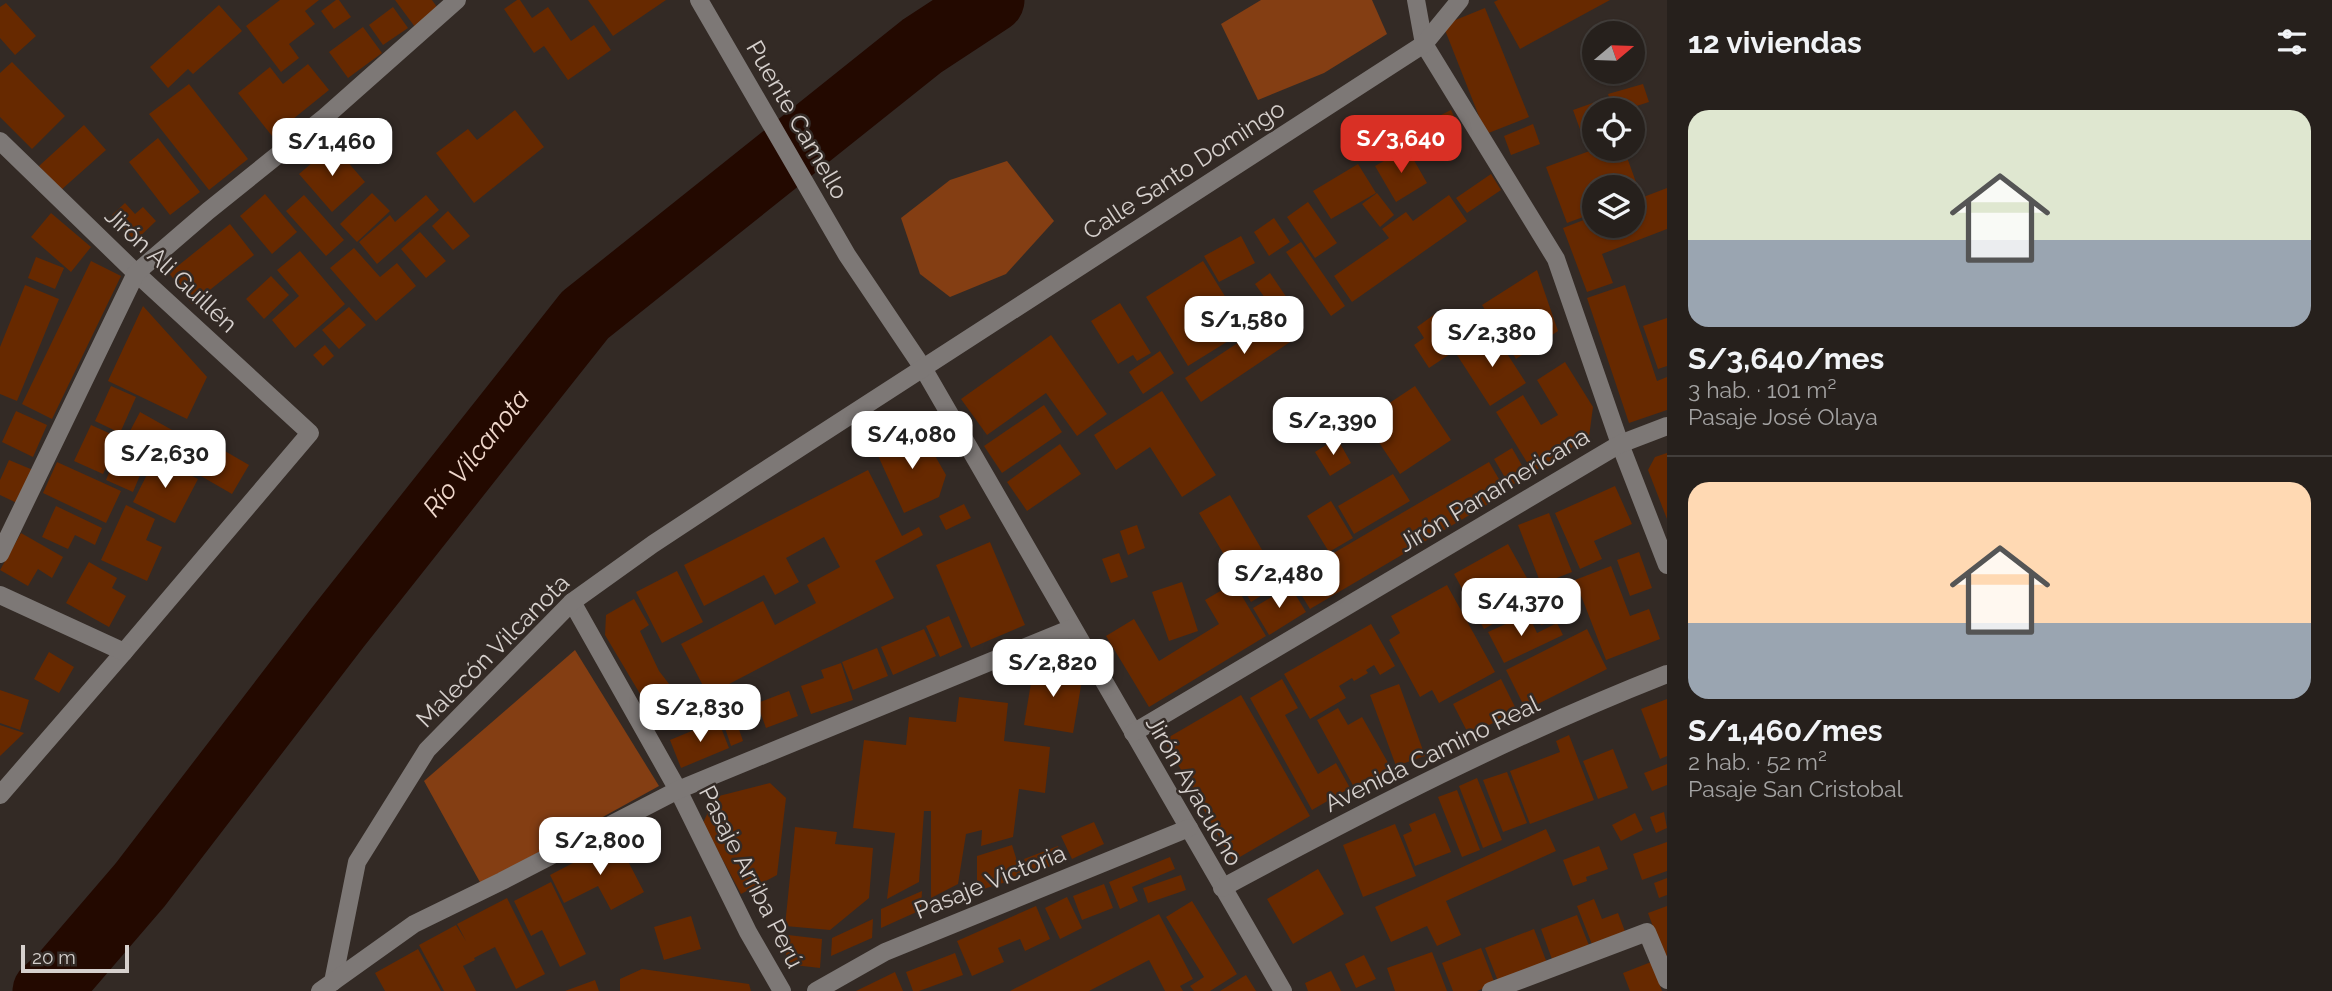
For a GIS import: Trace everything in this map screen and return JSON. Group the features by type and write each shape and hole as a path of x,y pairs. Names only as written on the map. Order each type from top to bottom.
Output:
{"street":[{"path":"0,554 136,273 325,117 457,0"},
{"path":"1416,0 1424,44 1556,259 1619,444 1667,565"},
{"name":"Calle Santo Domingo","path":"923,368 1424,44 1460,0"},
{"name":"Puente Camello","path":"702,5 847,255"},
{"name":"Jirón Ali Guillén","path":"0,141 136,273 310,433 124,652"},
{"name":"Jirón Ayacucho","path":"847,255 923,368 1283,991"},
{"name":"Malecón Vilcanota","path":"327,987 357,862 427,750 572,602 663,537 923,368"},
{"name":"Jirón Panamericana","path":"1133,733 1619,444 1667,426"},
{"path":"0,596 124,652 0,795"},
{"name":"Pasaje Arriba Perú","path":"572,602 678,790 748,932 782,991"},
{"path":"327,987 414,924 678,790 1072,628"},
{"name":"Avenida Camino Real","path":"1222,888 1352,818 1457,767 1667,674"},
{"name":"Pasaje Victoria","path":"816,991 885,951 1189,828"},
{"path":"1491,991 1647,932 1667,980"}],"shaded area":[{"path":"1261,0 1372,0 1387,34 1324,73 1258,100 1221,24"},
{"path":"1007,161 1054,221 1006,274 950,297 920,274 901,218 950,180"},
{"path":"575,650 659,786 481,884 424,781"}],"building":[{"path":"280,0 319,0 305,11 315,24 289,44 299,58 281,72 246,26"},
{"path":"339,0 351,17 334,29 321,11"},
{"path":"395,0 432,0 439,10 415,27"},
{"path":"520,0 532,18 548,7 571,41 594,25 611,50 568,80 544,46 534,53 504,9"},
{"path":"588,0 666,0 613,36"},
{"path":"1610,0 1520,49 1494,2"},
{"path":"6,3 36,36 15,55 0,38 0,7"},
{"path":"219,5 242,31 193,74 188,69 168,88 150,67"},
{"path":"393,7 408,28 383,45 369,25"},
{"path":"1485,8 1529,117 1486,134 1443,25"},
{"path":"363,27 382,53 348,78 329,52"},
{"path":"12,62 65,116 32,149 0,117 0,73"},
{"path":"308,64 329,90 272,136 238,93 270,67 283,84"},
{"path":"189,84 248,159 209,190 149,114"},
{"path":"1643,84 1649,102 1645,103 1645,98 1609,98 1608,94"},
{"path":"1582,107 1582,132 1581,132 1573,110"},
{"path":"515,110 544,147 474,203 436,153 468,129 477,140"},
{"path":"1451,110 1462,133 1442,143 1431,120"},
{"path":"1426,119 1443,150 1422,161 1405,130"},
{"path":"1533,124 1540,144 1511,155 1504,136"},
{"path":"84,125 106,150 61,190 39,166"},
{"path":"158,138 200,192 170,215 129,162"},
{"path":"333,145 365,182 332,212 299,174"},
{"path":"1407,148 1427,183 1396,202 1375,166"},
{"path":"1582,154 1582,161 1628,161 1633,175 1582,175 1582,217 1567,223 1546,167"},
{"path":"1358,164 1376,193 1331,219 1313,191"},
{"path":"1491,174 1501,190 1467,213 1456,198"},
{"path":"1667,188 1667,229 1645,237 1645,196"},
{"path":"372,193 390,211 357,242 340,224"},
{"path":"1377,193 1394,215 1380,227 1362,204"},
{"path":"265,194 297,232 272,254 240,216"},
{"path":"304,195 344,240 326,256 286,211"},
{"path":"426,195 439,210 377,264 359,242 390,215 395,222"},
{"path":"1449,195 1467,221 1352,302 1334,276 1389,238 1382,229 1406,212 1413,221"},
{"path":"1308,202 1337,243 1315,258 1287,217"},
{"path":"125,203 135,214 143,207 156,221 135,241 112,215"},
{"path":"448,211 470,236 453,250 432,226"},
{"path":"51,213 91,247 71,272 31,237"},
{"path":"1274,218 1290,242 1269,256 1254,232"},
{"path":"1582,221 1582,238 1644,238 1602,254 1613,283 1587,292 1563,228"},
{"path":"230,224 254,255 192,304 169,273"},
{"path":"420,232 446,261 426,278 401,249"},
{"path":"1241,236 1255,263 1219,282 1204,256"},
{"path":"1301,242 1345,306 1331,316 1286,252"},
{"path":"354,248 380,277 397,263 416,286 376,321 330,268"},
{"path":"300,251 345,304 295,348 272,320 299,296 277,270"},
{"path":"36,257 64,268 55,289 28,278"},
{"path":"91,261 121,276 52,419 22,404"},
{"path":"1203,261 1246,330 1188,366 1146,297"},
{"path":"1537,270 1558,331 1516,359 1482,305"},
{"path":"1270,273 1289,301 1275,312 1255,284"},
{"path":"271,276 289,295 264,319 246,299"},
{"path":"25,285 59,299 17,401 0,394 0,347"},
{"path":"1625,285 1657,381 1667,377 1667,410 1629,423 1587,298"},
{"path":"1120,303 1151,353 1137,361 1133,355 1118,364 1091,321"},
{"path":"143,306 207,377 187,419 108,381"},
{"path":"349,307 366,325 339,349 322,330"},
{"path":"1287,310 1302,334 1201,402 1185,378"},
{"path":"1435,314 1459,348 1429,368 1414,345 1424,338 1417,327"},
{"path":"1667,318 1667,366 1658,369 1643,326"},
{"path":"1493,332 1526,383 1490,406 1457,355"},
{"path":"1051,335 1107,414 1077,436 1046,393 987,435 961,399"},
{"path":"325,345 334,356 323,366 313,355"},
{"path":"1160,351 1174,373 1143,394 1129,372"},
{"path":"1565,362 1593,407 1589,437 1533,472 1496,412 1523,395 1541,425 1558,415 1537,380"},
{"path":"111,386 136,397 120,433 95,421"},
{"path":"1415,386 1451,440 1400,474 1364,420"},
{"path":"1162,391 1216,475 1182,497 1150,447 1116,470 1094,435"},
{"path":"1044,405 1062,432 1002,473 984,446"},
{"path":"16,411 47,425 33,457 2,442"},
{"path":"140,412 181,435 170,455 129,433"},
{"path":"91,425 120,438 103,474 74,461"},
{"path":"192,432 249,465 232,494 175,461"},
{"path":"908,434 926,440 946,475 939,497 904,513 875,449"},
{"path":"1337,438 1351,463 1330,476 1315,452"},
{"path":"123,439 150,451 133,492 106,480"},
{"path":"1060,444 1081,474 1027,511 1007,482"},
{"path":"1512,448 1528,476 1510,486 1494,459"},
{"path":"1667,453 1667,519 1648,470 1655,457"},
{"path":"156,457 198,479 175,523 133,502"},
{"path":"9,460 33,470 19,504 0,495 0,480"},
{"path":"57,462 121,491 106,523 43,493"},
{"path":"1489,462 1507,493 1310,609 1291,578"},
{"path":"868,470 902,536 919,527 923,535 875,561 894,598 708,695 681,644 763,601 775,625 816,603 807,585 840,567 824,537 786,558 799,582 775,595 764,575 704,606 684,565"},
{"path":"1393,474 1410,501 1354,534 1338,506"},
{"path":"1615,486 1632,524 1594,541 1602,559 1580,569 1555,513"},
{"path":"1230,495 1265,555 1235,573 1199,513"},
{"path":"1331,501 1353,538 1329,552 1307,516"},
{"path":"964,504 971,518 946,530 939,516"},
{"path":"126,505 155,519 146,540 162,547 147,581 101,560"},
{"path":"56,506 102,528 95,545 75,535 68,549 42,537"},
{"path":"1549,513 1572,572 1541,584 1518,525"},
{"path":"1137,525 1145,548 1128,555 1120,531"},
{"path":"21,533 63,557 52,578 38,569 28,586 0,570"},
{"path":"990,542 1025,625 971,648 936,565"},
{"path":"1508,544 1538,598 1484,629 1454,574"},
{"path":"1639,552 1652,588 1630,596 1617,560"},
{"path":"1119,553 1128,577 1111,583 1102,559"},
{"path":"1270,556 1285,581 1251,602 1236,576"},
{"path":"89,562 117,578 112,588 126,596 109,627 66,603"},
{"path":"1611,566 1630,616 1649,609 1660,639 1606,660 1575,580"},
{"path":"677,571 703,622 662,643 636,592"},
{"path":"1182,582 1198,631 1169,641 1152,592"},
{"path":"1234,583 1266,636 1149,707 1106,636 1134,619 1159,661 1219,624 1205,600"},
{"path":"1447,585 1495,672 1439,703 1432,690 1420,697 1389,640 1400,633 1391,616"},
{"path":"1290,586 1306,612 1269,635 1253,608"},
{"path":"1568,595 1575,614 1541,625 1535,607"},
{"path":"634,599 649,625 640,631 659,671 683,702 655,719 605,635 606,615"},
{"path":"1528,614 1537,633 1557,623 1563,635 1504,663 1488,632"},
{"path":"949,616 962,647 940,657 926,626"},
{"path":"1371,624 1395,666 1380,675 1374,665 1366,670 1368,673 1339,686 1346,698 1310,719 1284,674"},
{"path":"924,629 936,656 893,675 881,647"},
{"path":"1587,629 1607,669 1526,710 1506,670"},
{"path":"877,648 888,676 853,690 842,662"},
{"path":"49,652 74,667 59,693 34,679"},
{"path":"841,663 853,700 811,714 801,686 824,678 821,670"},
{"path":"1034,665 1083,674 1073,733 1024,725"},
{"path":"1282,679 1298,708 1285,715 1318,774 1336,763 1350,788 1312,810 1250,698"},
{"path":"1501,679 1517,711 1469,735 1453,704"},
{"path":"1399,684 1425,756 1396,766 1370,695"},
{"path":"0,690 29,700 20,730 0,723"},
{"path":"789,691 798,716 766,728 757,703"},
{"path":"1241,695 1310,816 1233,861 1164,740"},
{"path":"959,697 1008,703 1004,741 1050,747 1045,793 1019,789 1013,837 981,846 982,830 966,834 958,884 931,898 931,811 924,811 919,882 887,899 895,833 853,828 864,740 906,745 909,717 956,722"},
{"path":"1667,699 1667,756 1660,759 1641,709"},
{"path":"731,706 743,741 731,746 719,710"},
{"path":"1338,708 1348,725 1362,717 1391,768 1355,789 1317,720"},
{"path":"718,720 729,748 681,768 670,740"},
{"path":"0,725 24,733 0,756"},
{"path":"1569,735 1594,800 1530,824 1510,771 1560,752 1556,741"},
{"path":"1613,749 1628,788 1598,799 1583,761"},
{"path":"1667,764 1667,785 1652,791 1644,773"},
{"path":"1507,772 1527,823 1503,832 1483,780"},
{"path":"1477,778 1502,840 1483,848 1459,786"},
{"path":"770,783 786,798 777,875 741,894 703,823 715,797"},
{"path":"1457,790 1480,850 1462,857 1438,797"},
{"path":"1664,812 1667,828 1656,833 1650,817"},
{"path":"1435,813 1451,852 1415,866 1403,835 1412,831 1409,824"},
{"path":"1635,813 1643,830 1621,841 1612,825"},
{"path":"1094,822 1104,844 1072,859 1061,836"},
{"path":"1395,824 1416,876 1363,897 1343,845"},
{"path":"795,827 837,832 835,844 873,848 869,898 830,930 785,926"},
{"path":"1546,829 1556,851 1446,901 1461,935 1437,946 1427,926 1391,942 1375,907"},
{"path":"617,840 644,892 611,910 598,886 564,903 550,875"},
{"path":"1667,842 1667,871 1642,880 1633,854"},
{"path":"1012,845 1022,877 977,891 977,856"},
{"path":"1058,846 1064,861 1030,874 1024,859"},
{"path":"1599,846 1608,869 1586,877 1587,881 1573,886 1563,860"},
{"path":"1170,857 1175,869 1132,887 1138,901 1120,909 1109,882"},
{"path":"1318,869 1344,914 1293,944 1267,899"},
{"path":"1181,875 1186,890 1148,903 1143,888"},
{"path":"1667,878 1667,895 1659,898 1654,883"},
{"path":"551,882 586,954 560,967 542,930 531,936 514,901"},
{"path":"1104,884 1113,908 1082,920 1073,896"},
{"path":"922,891 921,910 881,928 881,909"},
{"path":"1067,897 1082,928 1060,939 1045,908"},
{"path":"507,898 545,974 516,989 495,947 463,966 476,991 444,991 419,945 456,925 466,941 457,924"},
{"path":"1594,899 1602,919 1618,913 1626,934 1593,947 1577,906"},
{"path":"1192,901 1237,974 1210,991 1194,991 1190,986 1204,977 1166,917"},
{"path":"1036,906 1050,939 1025,951 1020,939 998,948 1004,962 972,976 957,941"},
{"path":"1667,906 1667,965 1648,913"},
{"path":"1159,914 1193,979 1180,986 1183,991 1165,991 1149,960 1089,991 1010,991"},
{"path":"1577,915 1590,948 1553,962 1541,929"},
{"path":"691,916 701,949 664,960 654,927"},
{"path":"873,919 872,938 831,956 832,938"},
{"path":"1534,929 1547,963 1498,981 1485,948"},
{"path":"788,935 822,939 820,968 785,964"},
{"path":"1481,948 1495,984 1477,991 1453,991 1442,963"},
{"path":"418,949 441,991 385,991 375,973"},
{"path":"1432,952 1447,991 1395,991 1387,968"},
{"path":"955,953 963,975 913,991 906,972"},
{"path":"1364,955 1376,979 1356,988 1345,964"},
{"path":"1651,962 1662,991 1630,991 1623,973"},
{"path":"642,969 749,984 751,991 620,991 620,979"},
{"path":"1331,971 1341,991 1308,991 1305,983"},
{"path":"895,972 903,991 856,991"},
{"path":"1246,975 1256,991 1220,991"},
{"path":"595,980 599,991 565,991"}],"waterway":[{"name":"Río Vilcanota","path":"45,991 61,977 140,885 338,627 585,315 922,46 992,0"}]}
